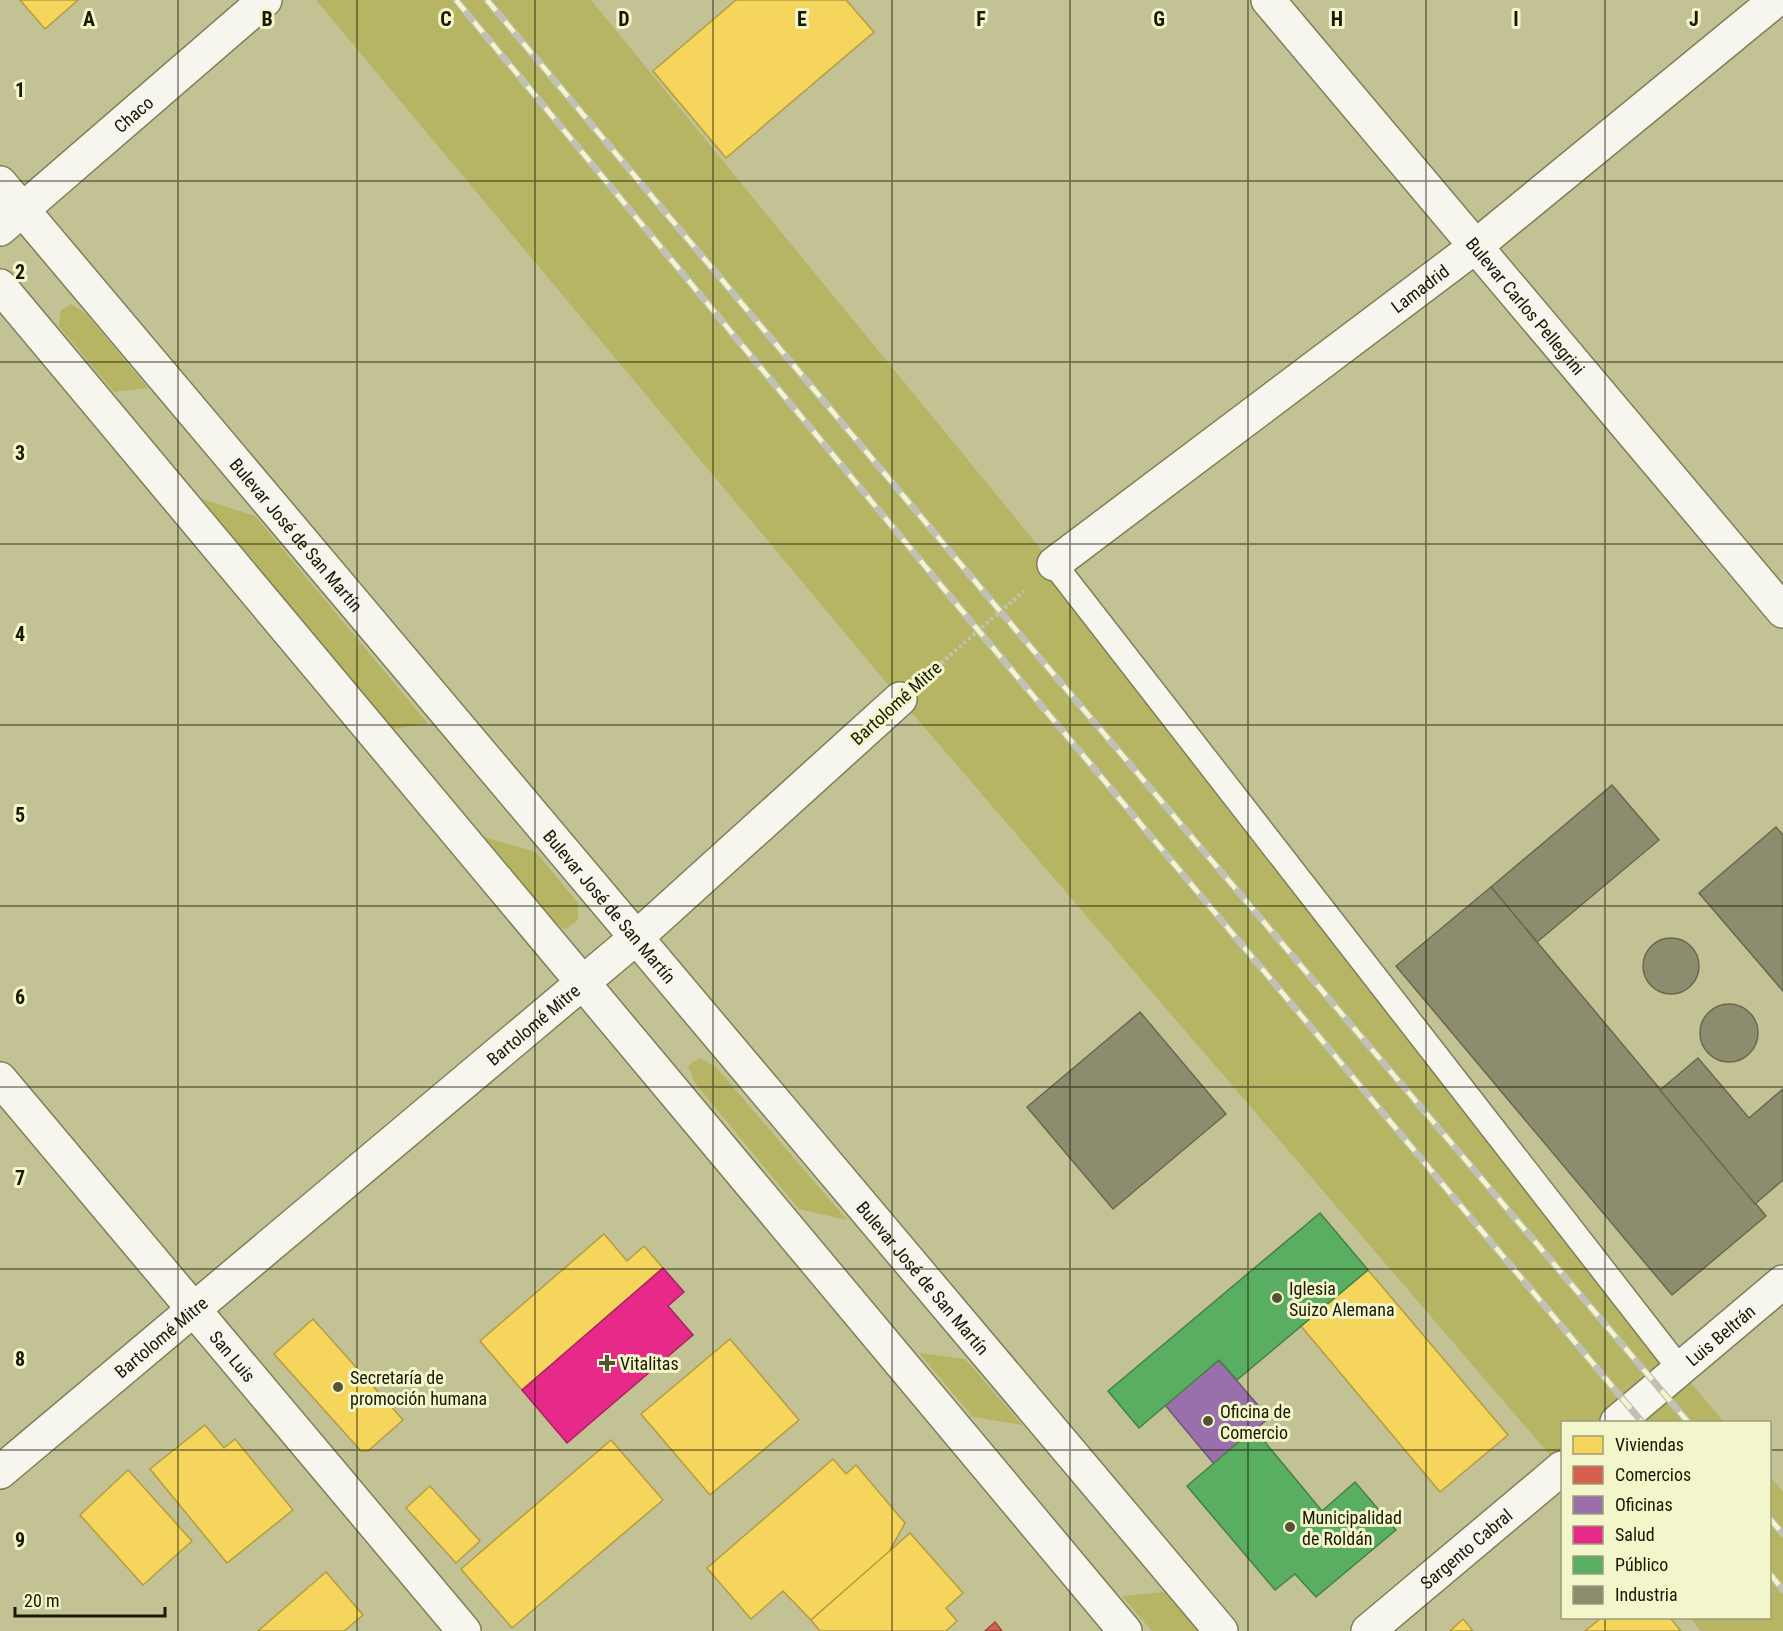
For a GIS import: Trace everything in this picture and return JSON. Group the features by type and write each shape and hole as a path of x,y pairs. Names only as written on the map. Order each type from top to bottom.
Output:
{"street":[{"name":"Chaco","path":"11,220 265,0"},
{"name":"Bulevar Carlos Pellegrini","path":"1268,0 1783,611"},
{"name":"Lamadrid","path":"1053,564 1476,246 1776,0"},
{"name":"Bulevar José de San Martín","path":"0,183 11,220 637,938 1221,1631"},
{"path":"0,286 1125,1631"},
{"name":"Bartolomé Mitre","path":"0,1472 637,938 900,699"},
{"name":"San Luis","path":"0,1079 464,1631"},
{"name":"Luis Beltrán","path":"1669,1378 1783,1282"},
{"path":"1618,1421 1669,1378"},
{"name":"Sargento Cabral","path":"1368,1631 1561,1470"}],"lane":[{"path":"1053,564 1669,1378"}],"path":[{"name":"Bartolomé Mitre","path":"900,699 1053,564"}],"shaded area":[{"path":"316,0 591,0 1054,565 1679,1369 1723,1421 1561,1421 1561,1468 900,699"},
{"path":"71,304 85,313 148,388 114,392 59,326 61,310"},
{"path":"202,499 255,516 428,724 393,729"},
{"path":"481,836 536,852 578,903 578,920 565,930 547,916"},
{"path":"699,1058 715,1066 847,1220 799,1209 695,1083 688,1066"},
{"path":"919,1353 965,1359 1022,1425 973,1417"},
{"path":"1771,1477 1783,1492 1783,1631 1701,1631 1691,1619 1771,1619"},
{"path":"1165,1592 1197,1631 1152,1631 1122,1596"}],"building: Viviendas":[{"path":"20,0 78,0 45,29"},
{"path":"736,0 846,0 874,32 726,158 653,71"},
{"path":"604,1234 627,1261 644,1246 663,1268 522,1390 480,1341"},
{"path":"1368,1270 1508,1435 1440,1492 1301,1326"},
{"name":"Secretaría de promoción humana","path":"313,1319 403,1420 368,1451 361,1451 274,1354"},
{"path":"730,1339 799,1420 710,1495 641,1414"},
{"path":"205,1425 224,1448 235,1439 293,1510 227,1563 150,1469"},
{"path":"611,1440 663,1500 512,1628 461,1569"},
{"path":"833,1459 846,1474 856,1465 905,1523 889,1552 811,1620 783,1591 751,1619 707,1568"},
{"path":"128,1470 192,1541 143,1585 80,1515"},
{"path":"430,1486 480,1541 456,1563 406,1508"},
{"path":"910,1533 963,1593 946,1608 957,1621 946,1631 820,1631 811,1620"},
{"path":"326,1572 363,1615 344,1631 258,1631"},
{"path":"1463,1619 1473,1631 1450,1631"},
{"path":"1600,1619 1671,1619 1681,1631 1585,1631"}],"building: Comercios":[{"path":"995,1622 1002,1631 985,1631"}],"building: Oficinas":[{"path":"1219,1360 1269,1418 1214,1464 1165,1405"}],"building: Salud":[{"name":"Vitalitas","path":"663,1268 684,1292 668,1306 693,1335 567,1443 522,1390"}],"building: Público":[{"name":"Iglesia Suizo Alemana","path":"1320,1213 1368,1270 1237,1380 1219,1360 1139,1428 1108,1391"},
{"path":"1254,1429 1322,1511 1355,1482 1396,1530 1316,1597 1295,1574 1275,1590 1187,1486"}],"building: Industria":[{"path":"1612,785 1659,840 1537,942 1491,887"},
{"path":"1776,827 1783,835 1783,991 1699,893"},
{"path":"1491,887 1766,1216 1672,1295 1396,966"},
{"path":"1665,938 1677,938 1687,942 1695,950 1699,966 1695,982 1687,990 1677,994 1665,994 1655,990 1647,982 1643,972 1643,960 1647,950 1655,942"},
{"path":"1729,1004 1745,1009 1753,1017 1758,1033 1753,1049 1745,1057 1729,1062 1713,1057 1705,1049 1700,1033 1705,1017 1713,1009"},
{"path":"1140,1012 1226,1114 1113,1209 1027,1107"},
{"path":"1698,1058 1749,1118 1783,1089 1783,1180 1755,1204 1660,1090"}],"railway":[{"path":"456,0 978,630 1641,1421"},
{"path":"487,0 1000,611 1687,1421"},
{"path":"1771,1520 1783,1534"},
{"path":"1771,1575 1783,1590"}],"place":[{"name":"Iglesia Suizo Alemana","path":"1277,1298"},
{"name":"Vitalitas","path":"607,1363"},
{"name":"Secretaría de promoción humana","path":"338,1387"},
{"name":"Oficina de Comercio","path":"1208,1421"},
{"name":"Municipalidad de Roldán","path":"1290,1527"}]}
